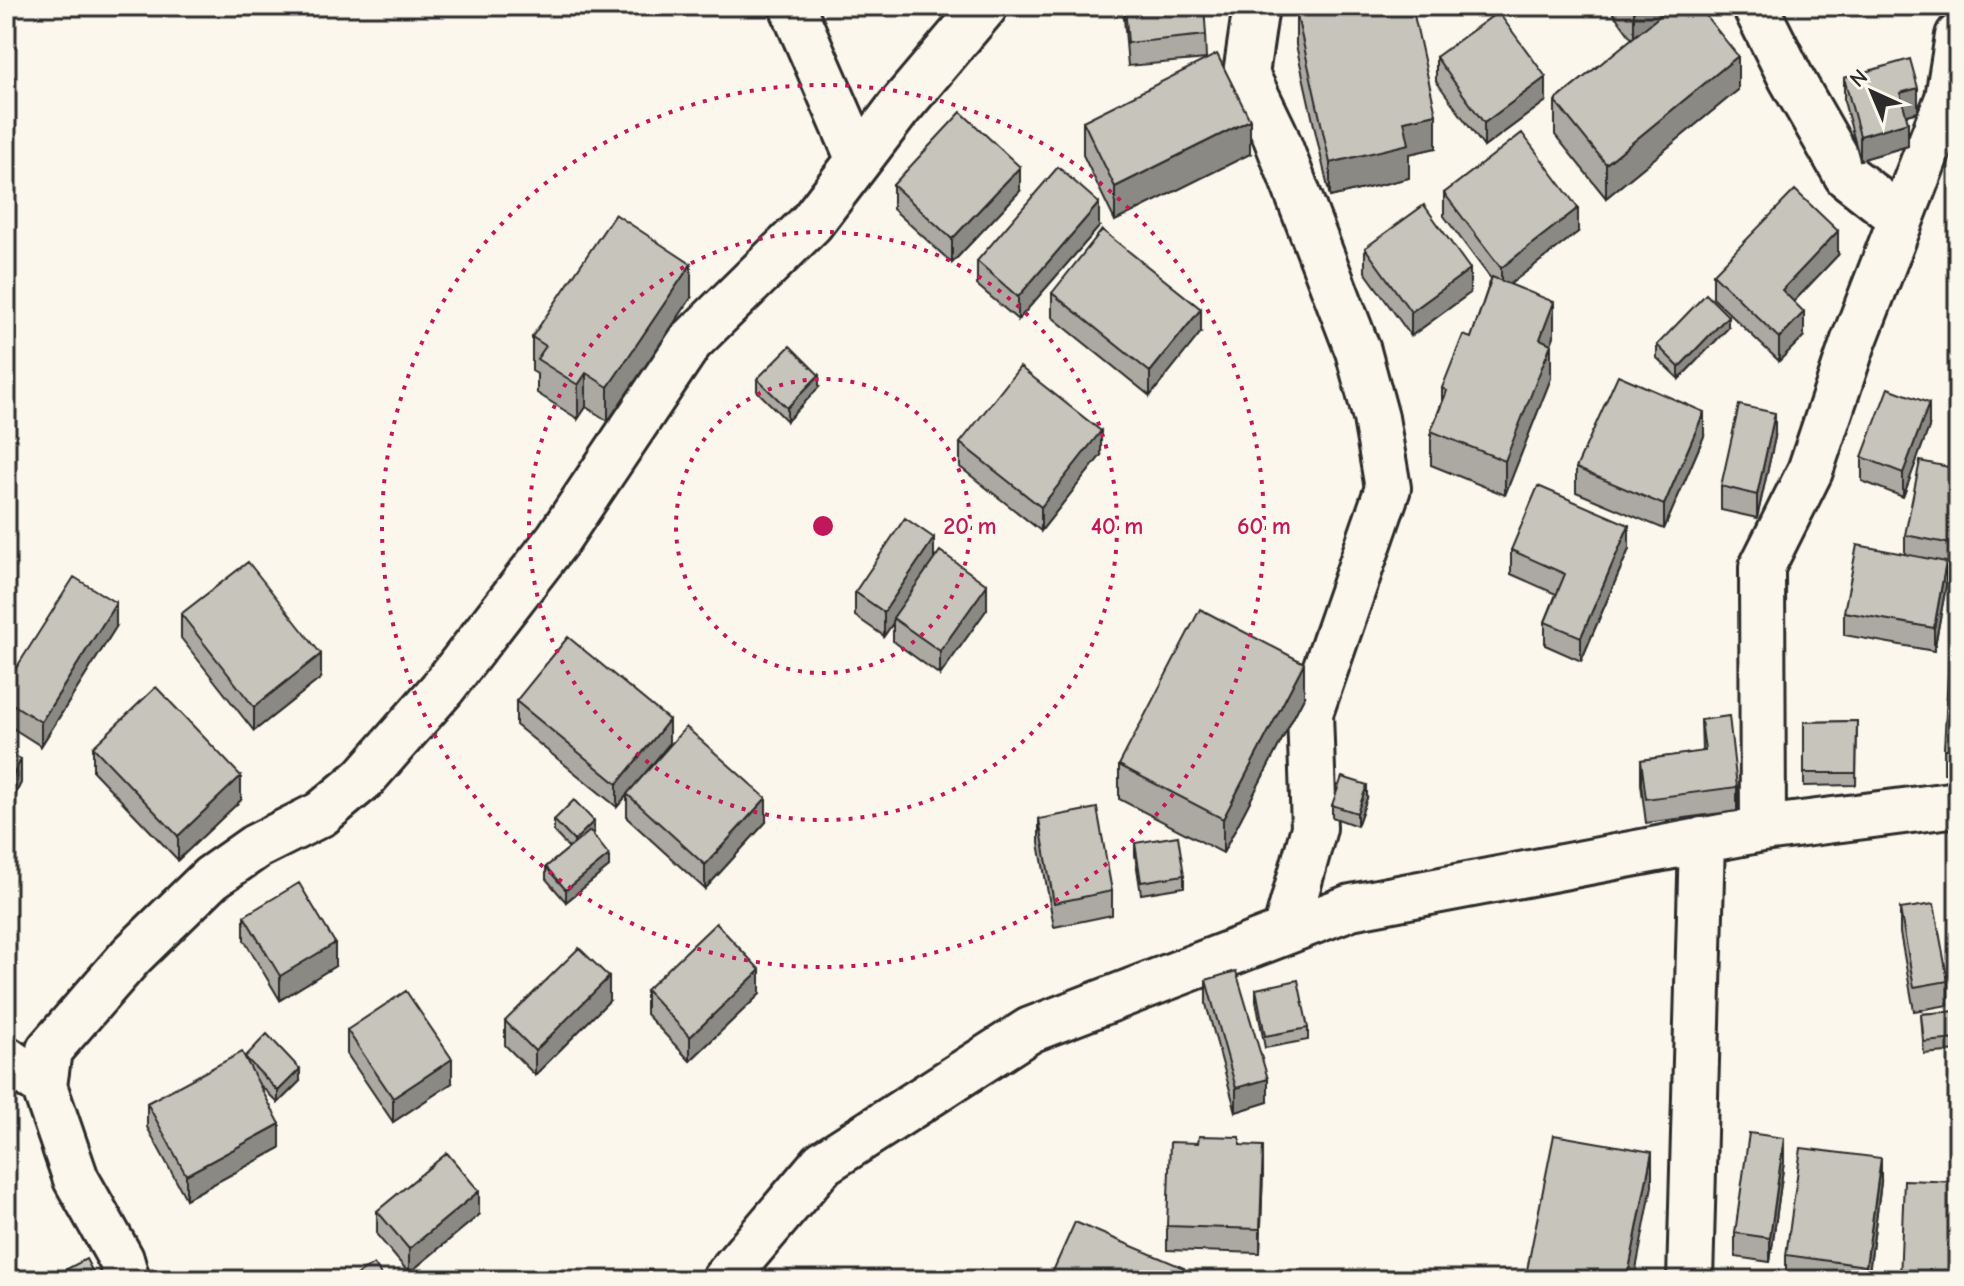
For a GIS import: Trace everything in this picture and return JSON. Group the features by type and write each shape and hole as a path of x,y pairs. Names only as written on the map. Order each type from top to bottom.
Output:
{"street":[{"path":"792,6 859,160"},
{"path":"127,1280 121,1259 76,1179 44,1086 49,1050 132,955 211,878 255,847 321,814 364,778 442,689 558,539 690,342 811,223 985,6"},
{"path":"1256,6 1246,74 1274,132 1358,351 1376,418 1388,488 1310,713 1314,828 1285,932"},
{"path":"1755,6 1791,78 1847,176 1901,218"},
{"path":"1763,829 1762,567 1810,471 1853,343 1948,98 1958,36"},
{"path":"729,1279 823,1163 1030,1030 1351,907 1763,829 1958,804"},
{"path":"1690,1280 1702,840"},
{"path":"6,1059 44,1086"}],"building":[{"path":"1125,6 1204,6 1206,35 1128,43"},
{"path":"1317,6 1412,6 1436,114 1404,121 1409,144 1330,163 1296,11"},
{"path":"1672,6 1698,6 1738,56 1606,164 1555,101"},
{"path":"1498,12 1546,77 1484,123 1436,57"},
{"path":"1217,54 1250,120 1115,187 1083,121"},
{"path":"1910,59 1918,88 1900,93 1908,122 1860,136 1844,78"},
{"path":"961,112 1020,167 952,239 893,185"},
{"path":"1522,133 1578,208 1501,268 1444,193"},
{"path":"1058,167 1099,203 1018,297 977,261"},
{"path":"1795,190 1838,231 1782,290 1804,312 1779,338 1713,274"},
{"path":"1424,205 1470,269 1411,312 1365,248"},
{"path":"615,214 691,264 608,387 586,373 578,385 537,359 546,346 532,337"},
{"path":"1102,230 1201,309 1150,372 1052,293"},
{"path":"1492,277 1554,302 1540,339 1551,344 1505,461 1431,431 1447,391 1442,388 1463,335 1471,338"},
{"path":"1706,294 1728,316 1679,367 1657,345"},
{"path":"790,346 819,375 787,408 757,379"},
{"path":"1020,367 1101,431 1041,507 960,443"},
{"path":"1618,375 1704,412 1664,505 1576,468"},
{"path":"1888,388 1929,403 1903,473 1862,457"},
{"path":"1739,405 1775,413 1757,495 1721,486"},
{"path":"1920,461 1958,469 1957,545 1905,535"},
{"path":"1538,486 1629,525 1581,637 1545,622 1565,574 1511,550"},
{"path":"905,518 934,538 884,612 855,592"},
{"path":"1857,545 1946,562 1934,628 1844,612"},
{"path":"940,551 987,585 940,651 893,618"},
{"path":"248,562 321,654 254,707 181,614"},
{"path":"74,577 116,603 41,722 6,700 6,684"},
{"path":"1200,609 1304,663 1223,819 1119,765"},
{"path":"1950,636 1958,636 1958,749 1944,749"},
{"path":"568,637 669,720 617,784 516,701"},
{"path":"156,687 241,776 178,836 93,747"},
{"path":"1729,716 1737,787 1646,799 1641,760 1705,751 1701,720"},
{"path":"1857,721 1856,773 1804,773 1804,722"},
{"path":"686,727 766,798 705,865 627,794"},
{"path":"6,752 21,759 6,790"},
{"path":"1342,777 1367,785 1357,813 1332,805"},
{"path":"574,800 594,821 574,841 554,820"},
{"path":"1097,808 1112,891 1054,903 1039,819"},
{"path":"590,831 609,855 566,890 546,867"},
{"path":"1178,836 1184,875 1141,882 1135,843"},
{"path":"299,883 335,943 280,976 244,916"},
{"path":"1934,904 1948,981 1914,987 1900,909"},
{"path":"716,923 760,970 690,1037 646,990"},
{"path":"579,948 609,977 535,1051 505,1021"},
{"path":"1236,971 1268,1079 1236,1088 1206,980"},
{"path":"1298,980 1308,1028 1265,1036 1256,989"},
{"path":"406,991 452,1059 393,1098 347,1030"},
{"path":"1958,1011 1958,1039 1924,1042 1921,1014"},
{"path":"267,1034 300,1069 278,1091 245,1057"},
{"path":"242,1052 280,1124 186,1175 147,1103"},
{"path":"1749,1133 1784,1138 1770,1238 1735,1233"},
{"path":"1554,1135 1652,1152 1627,1280 1525,1280"},
{"path":"1199,1136 1240,1137 1240,1145 1263,1146 1260,1229 1167,1226 1170,1142 1198,1143"},
{"path":"1801,1148 1881,1158 1866,1266 1786,1255"},
{"path":"447,1153 479,1191 409,1249 377,1211"},
{"path":"1904,1180 1958,1182 1958,1280 1900,1280"},
{"path":"1075,1222 1184,1268 1179,1280 1049,1280"},
{"path":"86,1259 97,1280 46,1280"},
{"path":"374,1264 385,1280 349,1280"}]}
